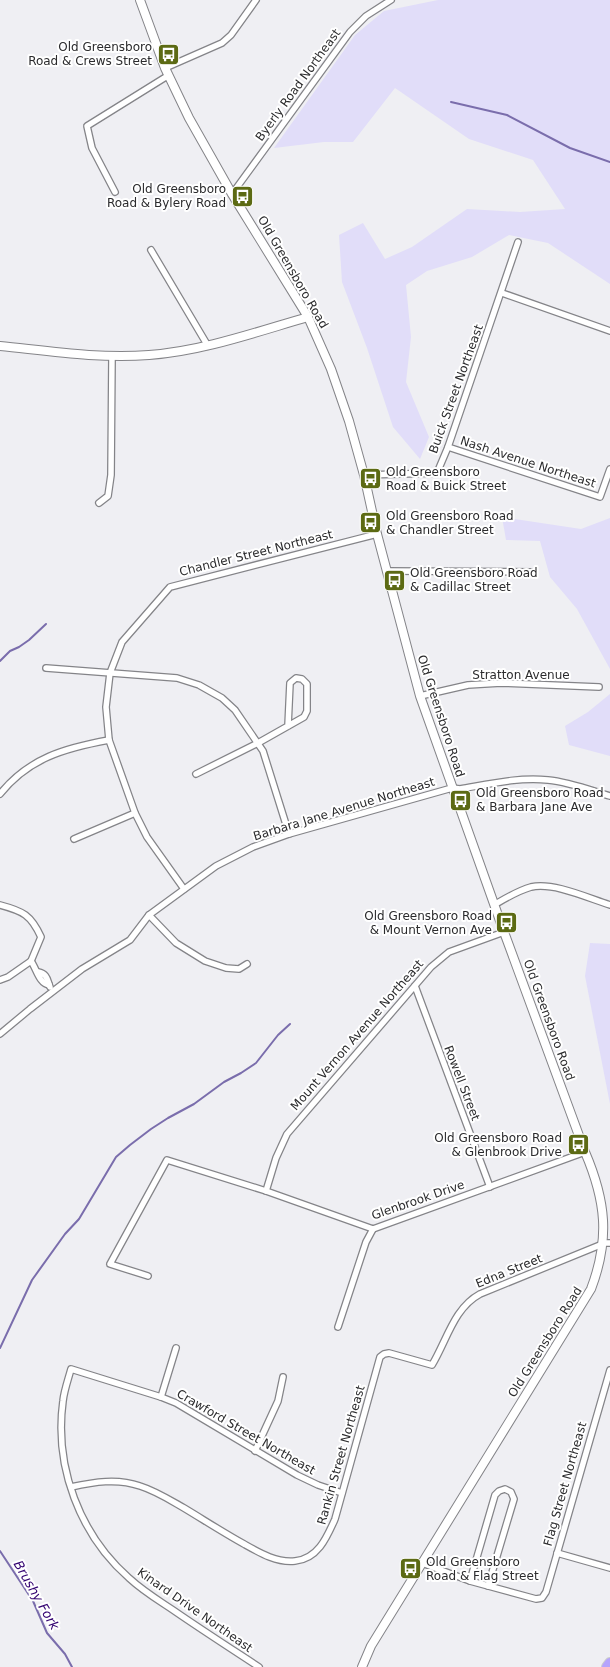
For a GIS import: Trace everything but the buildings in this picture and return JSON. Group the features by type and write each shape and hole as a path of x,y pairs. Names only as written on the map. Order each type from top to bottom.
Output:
{"highway":[{"path":"607,1667 610,1663"}],"street":[{"name":"Old Greensboro Road","path":"140,0 167,72 189,118 232,194 308,316 331,369 349,421 364,475 377,534 420,696 494,905 585,1152 597,1180 604,1208 607,1243 599,1272 592,1289 371,1646 362,1667"},
{"path":"115,192 92,148 87,126 167,72 222,43 231,35 256,0"},
{"name":"Byerly Road Northeast","path":"232,194 350,32 366,16 391,0"},
{"name":"Buick Street Northeast","path":"364,475 437,473 448,447 502,293 518,242"},
{"path":"151,250 208,346"},
{"path":"502,293 610,331"},
{"path":"0,346 112,356 149,355 208,346 308,316"},
{"path":"98,503 108,496 111,475 112,356"},
{"name":"Nash Avenue Northeast","path":"448,447 600,497 610,469"},
{"name":"Chandler Street Northeast","path":"184,889 147,837 135,813 109,740 106,707 110,672 122,642 170,587 377,534"},
{"path":"388,571 532,572"},
{"path":"46,668 176,678 188,681 212,691 229,703 263,752 289,834"},
{"path":"196,774 258,743 304,717 307,711 307,684 302,679 296,678 290,683 288,726"},
{"name":"Stratton Avenue","path":"420,696 468,685 494,684 599,687"},
{"path":"0,794 10,782 29,766 56,753 85,744 109,740"},
{"name":"Barbara Jane Avenue Northeast","path":"0,1034 82,969 130,940 149,915 184,889 216,866 253,847 289,834 452,788 460,789 514,780 548,780 585,788 610,796"},
{"path":"74,839 135,813"},
{"path":"494,905 515,893 531,887 545,886 610,905"},
{"path":"0,905 25,914 34,923 41,937 32,961 8,977 0,980"},
{"path":"149,915 176,943 205,961 226,968 239,969 247,964"},
{"name":"Mount Vernon Avenue Northeast","path":"266,1191 276,1158 287,1134 431,967 449,952 504,932"},
{"path":"32,961 38,972 38,976 45,984 49,985 53,991"},
{"name":"Rowell Street","path":"415,986 490,1187"},
{"name":"Glenbrook Drive","path":"148,1276 110,1264 167,1160 266,1191 374,1229 386,1223 585,1152"},
{"path":"338,1327 366,1242 374,1229"},
{"name":"Edna Street","path":"380,1357 389,1353 432,1365 461,1309 470,1299 607,1243"},
{"path":"161,1397 176,1348"},
{"name":"Rankin Street Northeast","path":"71,1487 106,1481 129,1483 140,1486 167,1498 226,1534 275,1560 296,1561 307,1557 320,1548 328,1536 335,1519 380,1357"},
{"name":"Crawford Street Northeast","path":"71,1369 176,1403 296,1475 342,1493"},
{"name":"Kinard Drive Northeast","path":"71,1369 63,1401 61,1428 63,1459 79,1511 92,1534 105,1553 129,1579 156,1599 259,1667"},
{"name":"Flag Street Northeast","path":"422,1563 470,1581 536,1599 542,1598 546,1592 610,1370"},
{"path":"255,1451 278,1401 283,1377"},
{"path":"470,1581 495,1495 499,1491 505,1489 511,1492 514,1499 488,1586"},
{"path":"557,1553 610,1568"}],"shaded area":[{"path":"438,0 610,0 610,284 548,243 509,235 472,257 427,271 406,285 411,337 406,382 429,437 420,459 393,427 367,348 342,282 339,235 363,223 385,259 412,247 467,209 520,212 565,209 533,160 469,139 395,88 353,142 324,142 274,148 355,35 384,11"},
{"path":"502,517 581,529 610,518 610,669 577,609 550,577 540,541 506,540"},
{"path":"610,694 610,756 569,745 565,726 588,712"},
{"path":"590,943 610,944 610,1104 585,976"}],"waterway":[{"path":"451,102 507,115 570,148 610,162"},
{"path":"0,661 10,651 29,640 46,624"},
{"path":"0,1348 32,1280 65,1234 79,1219 116,1157 151,1129 194,1104 224,1082 256,1063 278,1035 290,1024"},
{"name":"Brushy Fork","path":"0,1551 33,1601 47,1633 65,1654 72,1667"}],"place":[{"name":"Old Greensboro Road & Crews Street","path":"168,54"},
{"name":"Old Greensboro Road & Bylery Road","path":"242,196"},
{"name":"Old Greensboro Road & Buick Street","path":"371,479"},
{"name":"Old Greensboro Road & Chandler Street","path":"370,523"},
{"name":"Old Greensboro Road & Cadillac Street","path":"395,580"},
{"name":"Old Greensboro Road & Barbara Jane Ave","path":"461,800"},
{"name":"Old Greensboro Road & Mount Vernon Ave","path":"507,923"},
{"name":"Old Greensboro Road & Glenbrook Drive","path":"578,1145"},
{"name":"Old Greensboro Road & Flag Street","path":"410,1569"}]}
